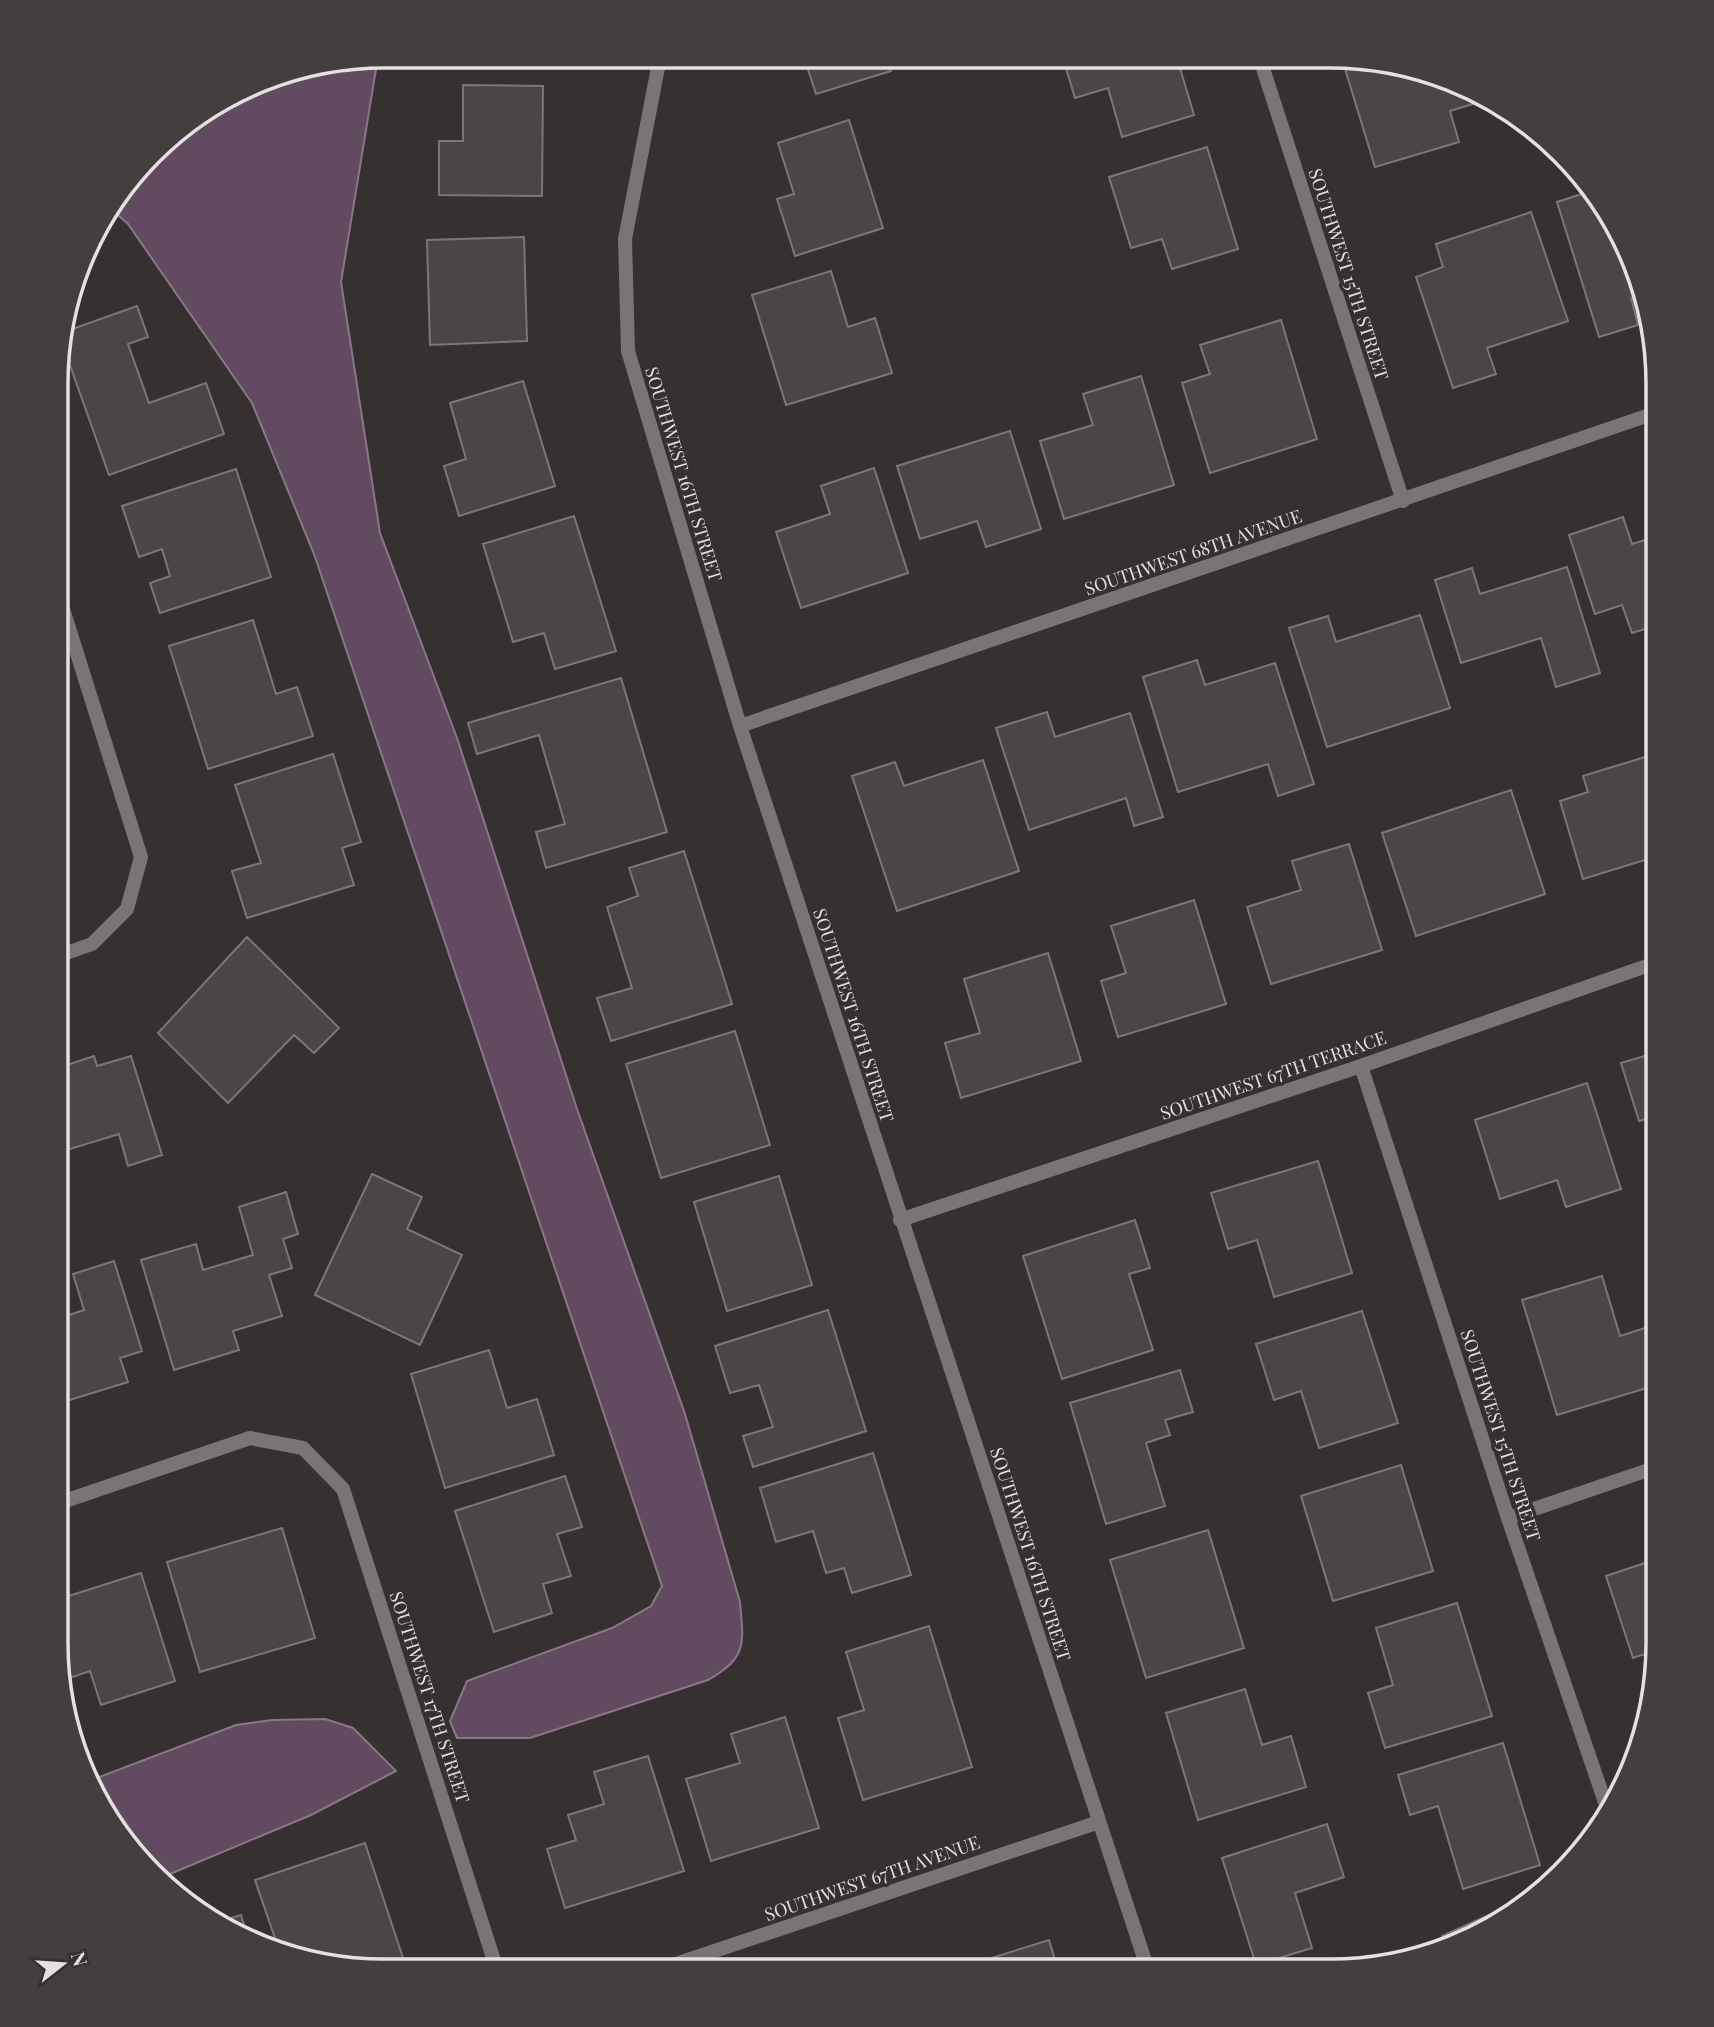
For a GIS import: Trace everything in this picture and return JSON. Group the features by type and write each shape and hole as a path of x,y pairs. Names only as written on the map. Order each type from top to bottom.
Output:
{"street":[{"name":"SOUTHWEST 16TH STREET","path":"658,68 625,239 628,351 740,726 1144,1959"},
{"name":"SOUTHWEST 15TH STREET","path":"1263,68 1403,501"},
{"name":"SOUTHWEST 68TH AVENUE","path":"740,726 1646,416"},
{"path":"68,625 141,857 127,909 92,944 68,952"},
{"name":"SOUTHWEST 67TH TERRACE","path":"900,1220 1361,1066 1646,966"},
{"name":"SOUTHWEST 15TH STREET","path":"1361,1066 1508,1518 1604,1799"},
{"name":"SOUTHWEST 17TH STREET","path":"68,1500 250,1438 303,1448 343,1489 493,1959"},
{"path":"1508,1518 1646,1471"},
{"name":"SOUTHWEST 67TH AVENUE","path":"690,1959 1099,1822"}],"shaded area":[{"path":"376,68 341,282 380,533 457,738 577,1109 685,1414 740,1602 740,1648 730,1664 708,1680 530,1738 457,1738 450,1721 467,1681 612,1628 651,1606 662,1586 314,554 252,403 128,224 117,215 133,192 161,161 208,121 244,101 282,85 322,74"},
{"path":"325,1719 353,1728 396,1771 311,1815 170,1874 121,1819 98,1777 236,1725 272,1720"}],"building":[{"path":"808,68 890,68 891,71 816,94"},
{"path":"1066,68 1180,68 1194,115 1122,137 1108,88 1075,98"},
{"path":"1345,69 1412,79 1473,102 1450,111 1459,142 1375,167"},
{"path":"463,85 543,86 542,196 439,195 439,141 463,141"},
{"path":"849,120 883,228 795,256 777,199 794,194 778,143"},
{"path":"1207,147 1238,249 1172,269 1162,239 1131,248 1109,177"},
{"path":"1582,194 1593,208 1622,263 1634,297 1631,298 1638,325 1599,337 1557,202"},
{"path":"1531,212 1568,321 1487,348 1496,374 1453,388 1416,277 1443,267 1436,244"},
{"path":"524,237 527,341 430,345 427,240"},
{"path":"831,271 848,327 875,318 892,373 786,405 752,295"},
{"path":"137,306 148,337 128,344 149,403 206,383 224,434 109,475 69,362 73,329"},
{"path":"1281,320 1317,439 1210,473 1182,383 1210,374 1200,345"},
{"path":"1141,376 1174,485 1064,519 1040,441 1093,425 1083,394"},
{"path":"523,381 555,486 459,516 444,466 466,459 450,403"},
{"path":"1010,431 1041,529 986,547 977,521 920,539 897,466"},
{"path":"874,468 908,573 801,608 776,532 830,514 821,486"},
{"path":"236,469 271,577 160,613 150,583 170,576 162,549 139,557 122,506"},
{"path":"574,516 616,651 555,669 544,633 513,642 483,544"},
{"path":"1623,517 1632,544 1646,540 1646,629 1632,633 1622,605 1595,614 1569,535"},
{"path":"1567,567 1600,673 1556,687 1541,638 1461,663 1435,580 1472,568 1480,594"},
{"path":"1420,615 1450,708 1327,747 1289,628 1328,616 1336,642"},
{"path":"253,620 276,694 297,687 313,736 208,769 169,646"},
{"path":"1197,660 1205,685 1275,663 1314,784 1278,796 1268,764 1178,792 1143,677"},
{"path":"621,678 667,832 546,868 536,832 565,824 539,735 477,754 468,723"},
{"path":"1047,712 1055,737 1130,713 1163,817 1134,826 1126,798 1029,830 996,728"},
{"path":"333,754 361,842 342,848 354,885 247,918 232,871 261,863 235,785"},
{"path":"1646,757 1646,860 1583,879 1560,801 1588,792 1583,776"},
{"path":"983,760 1019,871 897,911 852,776 895,762 904,786"},
{"path":"1511,790 1545,894 1416,936 1382,833"},
{"path":"1349,844 1382,950 1271,984 1247,907 1301,890 1292,861"},
{"path":"684,851 732,1004 611,1041 597,998 632,988 607,907 638,896 629,868"},
{"path":"1194,900 1226,1004 1118,1037 1101,981 1126,973 1111,926"},
{"path":"247,937 339,1028 314,1053 294,1035 228,1103 158,1033"},
{"path":"1048,953 1081,1061 961,1098 945,1043 980,1033 964,979"},
{"path":"735,1031 770,1145 661,1178 626,1064"},
{"path":"94,1056 97,1066 131,1056 162,1155 128,1166 119,1134 68,1150 68,1065"},
{"path":"1646,1056 1646,1119 1639,1121 1621,1063"},
{"path":"1587,1083 1621,1189 1566,1207 1557,1180 1500,1199 1475,1120"},
{"path":"1318,1161 1352,1273 1274,1297 1257,1240 1228,1249 1211,1193"},
{"path":"372,1174 422,1197 407,1229 462,1255 420,1345 315,1295"},
{"path":"779,1176 812,1285 727,1311 694,1202"},
{"path":"286,1192 298,1234 283,1239 292,1268 269,1275 282,1316 233,1331 239,1350 174,1370 141,1260 196,1244 203,1270 253,1255 239,1207"},
{"path":"1135,1220 1150,1268 1129,1274 1153,1350 1062,1379 1023,1256"},
{"path":"114,1261 142,1351 120,1358 128,1382 68,1401 68,1315 84,1310 73,1274"},
{"path":"1602,1276 1620,1336 1646,1328 1646,1388 1557,1415 1522,1300"},
{"path":"828,1310 866,1431 753,1467 743,1436 773,1427 759,1385 730,1393 715,1346"},
{"path":"1362,1311 1398,1423 1319,1448 1301,1391 1274,1400 1256,1344"},
{"path":"489,1350 507,1408 537,1399 554,1455 445,1488 411,1374"},
{"path":"1180,1370 1193,1412 1165,1420 1170,1435 1146,1443 1165,1506 1106,1524 1070,1403"},
{"path":"873,1453 911,1575 852,1593 844,1568 826,1573 813,1531 776,1542 760,1488"},
{"path":"1401,1465 1433,1571 1333,1601 1301,1496"},
{"path":"565,1476 582,1527 557,1534 571,1576 543,1584 552,1613 494,1632 455,1511"},
{"path":"282,1528 315,1638 200,1672 167,1562"},
{"path":"1208,1530 1244,1648 1146,1678 1110,1560"},
{"path":"1646,1563 1645,1654 1633,1658 1606,1576"},
{"path":"141,1573 175,1681 101,1705 90,1671 70,1678 68,1596"},
{"path":"1457,1603 1492,1716 1385,1748 1368,1693 1393,1685 1376,1628"},
{"path":"929,1626 972,1767 863,1800 838,1718 864,1710 846,1652"},
{"path":"1245,1689 1262,1745 1291,1736 1306,1787 1198,1820 1166,1713"},
{"path":"785,1717 819,1828 711,1861 686,1779 740,1763 731,1734"},
{"path":"1503,1743 1540,1865 1463,1889 1438,1806 1410,1815 1398,1775"},
{"path":"648,1756 684,1871 565,1908 547,1849 576,1840 568,1815 604,1804 594,1772"},
{"path":"1327,1824 1344,1877 1295,1893 1312,1948 1276,1959 1254,1959 1222,1858"},
{"path":"365,1843 403,1959 322,1953 275,1940 255,1880"},
{"path":"1495,1912 1451,1935 1443,1938 1442,1936"},
{"path":"241,1915 244,1926 244,1926 230,1918"},
{"path":"1049,1940 1055,1959 988,1959"}]}
